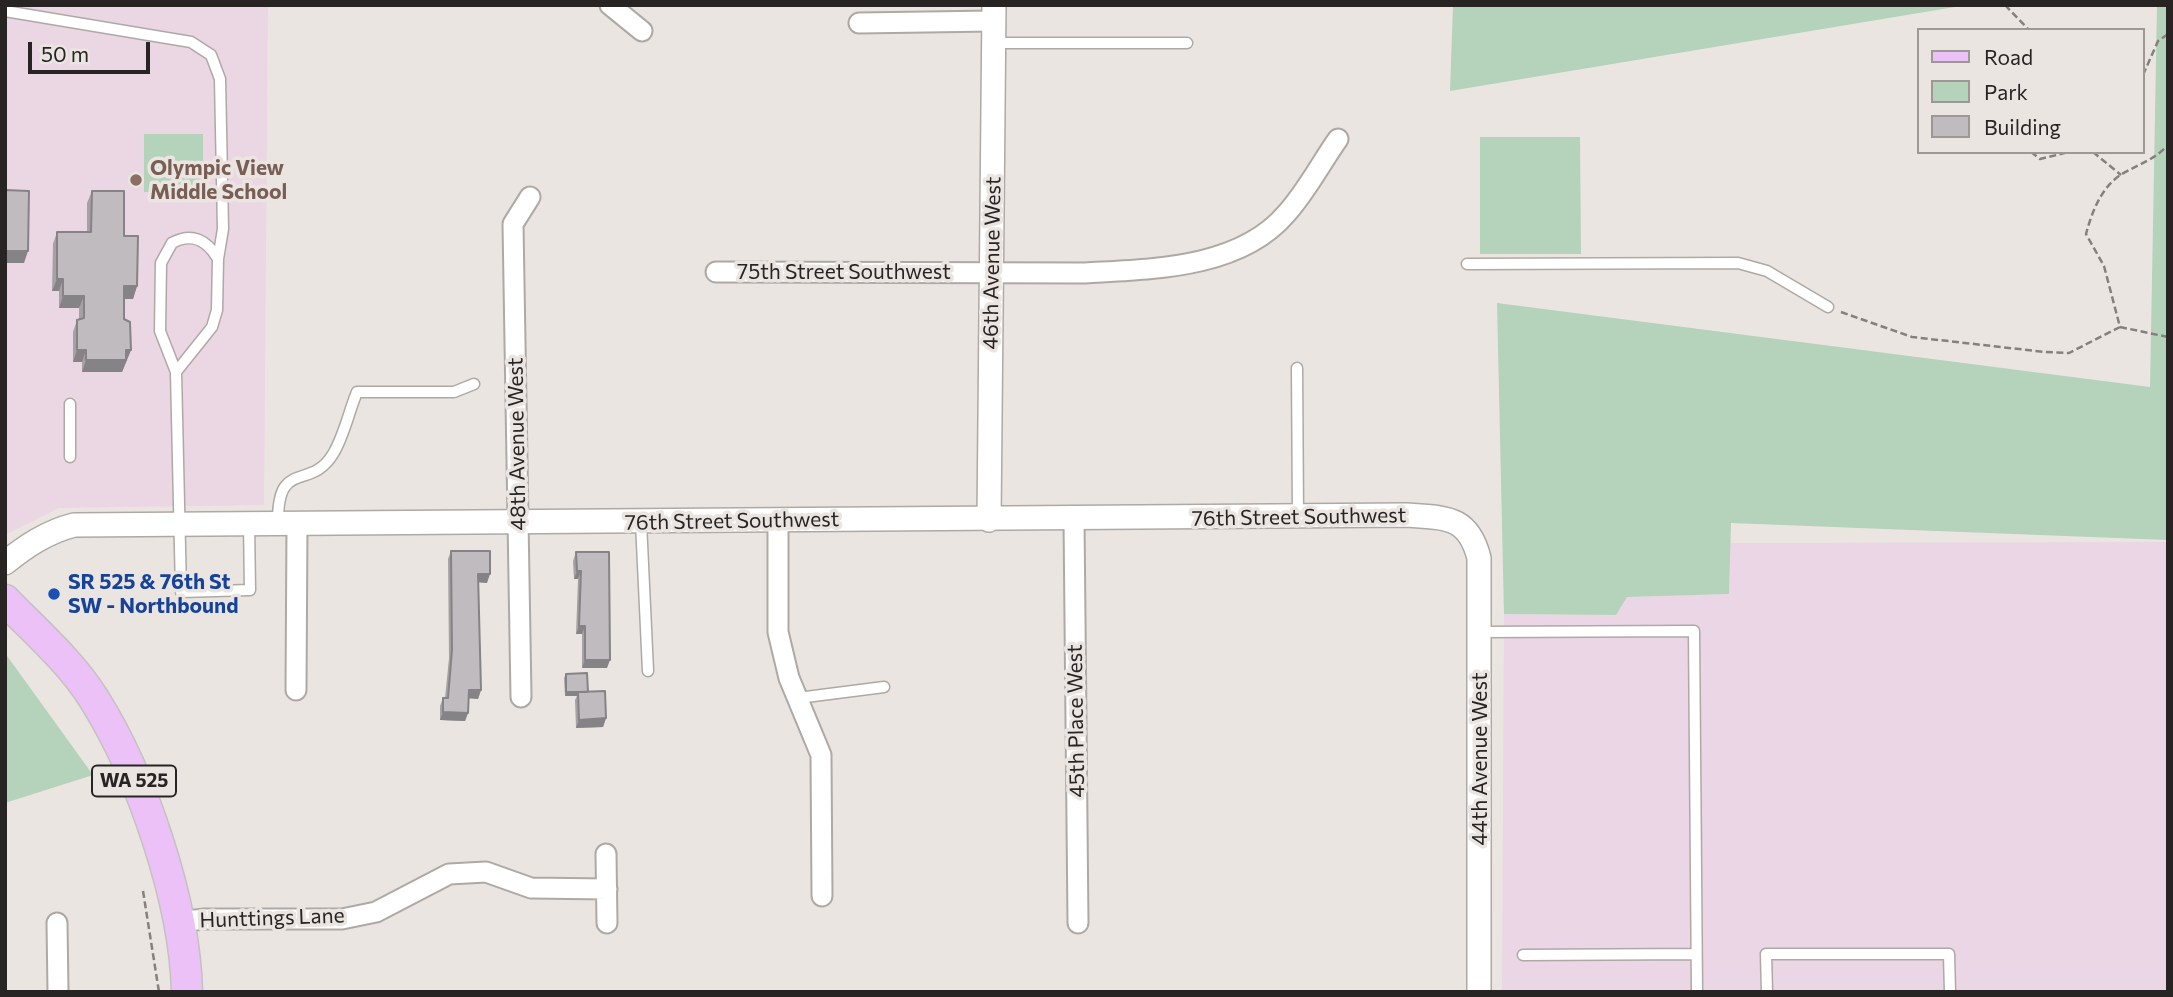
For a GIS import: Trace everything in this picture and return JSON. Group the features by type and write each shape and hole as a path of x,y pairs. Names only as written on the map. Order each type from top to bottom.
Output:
{"main road":[{"name":"WA 525","path":"5,600 94,698 140,792 167,868 187,969 187,992"}],"street":[{"path":"610,5 642,31"},
{"path":"859,23 994,23"},
{"name":"46th Avenue West","path":"989,520 994,23"},
{"name":"75th Street Southwest","path":"716,272 993,273 1140,270 1220,255 1257,239 1286,215 1338,139"},
{"name":"48th Avenue West","path":"521,697 513,224 530,197"},
{"name":"76th Street Southwest","path":"5,564 46,535 74,525 1441,517 1467,529"},
{"name":"45th Place West","path":"1074,519 1078,923"},
{"path":"778,520 778,632 798,698 821,755 822,895"},
{"path":"287,525 296,690"},
{"name":"44th Avenue West","path":"1467,529 1474,539 1479,558 1481,632 1479,992"},
{"path":"606,854 607,923"},
{"name":"Hunttings Lane","path":"177,922 205,919 342,919 376,912 449,874 486,872 531,888 607,889"},
{"path":"57,923 58,992"}],"lane":[{"path":"5,11 191,43 211,55 220,79 223,214 218,259 217,310 212,327 176,372"},
{"path":"994,23 1187,43"},
{"path":"218,259 208,244 191,237 172,243 163,257 160,331 176,372 181,592 250,590 249,524"},
{"path":"1467,264 1738,263 1767,271 1828,307"},
{"path":"1297,369 1298,517"},
{"path":"287,525 278,494 288,483 322,467 334,453 356,391 454,391 474,384"},
{"path":"70,457 71,404"},
{"path":"641,522 648,671"},
{"path":"1481,632 1694,631 1697,992"},
{"path":"798,698 884,687"},
{"path":"1523,955 1696,954"},
{"path":"1767,992 1766,954 1949,954 1950,992"}],"path":[{"path":"2005,5 2026,28"},
{"path":"2145,70 2158,41 2168,34"},
{"path":"2120,327 2104,266 2086,234 2091,214 2105,190 2121,175 2155,159 2168,145"},
{"path":"2034,154 2040,159 2061,154"},
{"path":"2095,154 2121,175"},
{"path":"1828,307 1912,337 2045,352 2069,353 2120,327 2168,337"},
{"path":"143,891 159,992"}],"shaded area":[{"name":"Olympic View Middle School","path":"5,5 268,5 264,505 59,508 5,535"},
{"path":"2168,542 2168,992 1502,992 1504,614 1616,615 1626,597 1729,594 1730,543"}],"green space":[{"path":"1453,5 1967,5 1450,91"},
{"path":"2157,5 2168,5 2168,540 1731,523 1729,594 1627,597 1616,615 1504,614 1497,303 2150,387"},
{"path":"144,134 203,134 203,192 144,192"},
{"path":"1480,137 1580,137 1581,254 1480,254"},
{"path":"5,653 93,775 5,803"}],"building":[{"path":"5,190 29,191 28,251 5,251"},
{"path":"92,191 124,191 124,236 138,236 137,286 124,286 124,319 130,322 131,350 126,350 126,360 86,360 86,350 77,350 77,320 84,318 84,296 63,296 63,279 57,279 57,232 91,232"},
{"path":"451,551 490,551 490,574 478,574 481,690 469,690 468,713 443,712 443,698 448,698 452,650"},
{"path":"576,552 609,552 610,660 585,660 585,626 579,626 581,571 577,571"},
{"path":"587,673 588,692 566,692 566,674"},
{"path":"605,691 606,718 579,720 578,692"}],"place":[{"name":"Olympic View Middle School","path":"136,180"},
{"name":"SR 525 & 76th St SW - Northbound","path":"54,594"}]}
